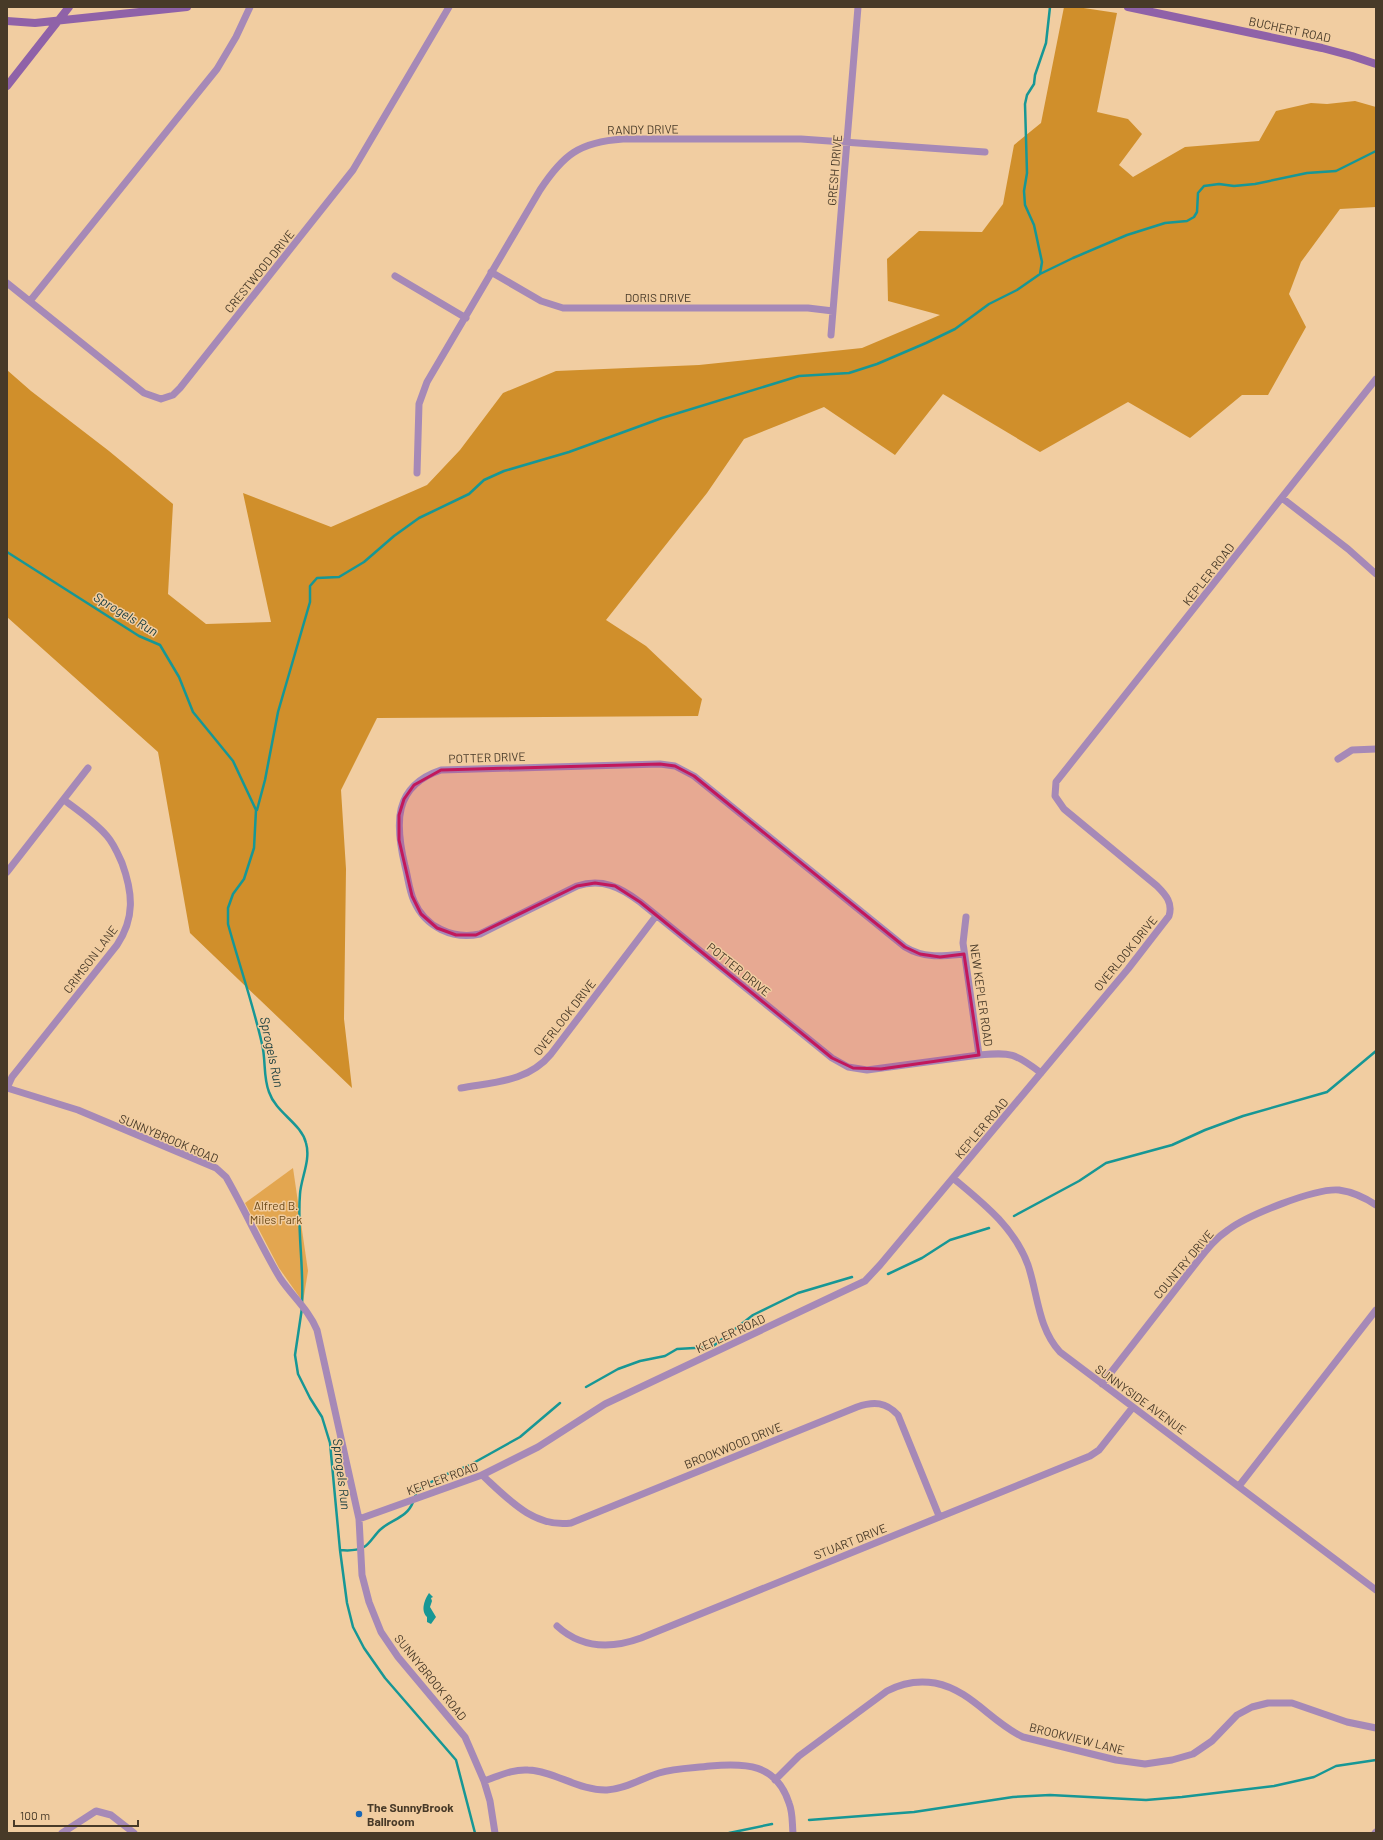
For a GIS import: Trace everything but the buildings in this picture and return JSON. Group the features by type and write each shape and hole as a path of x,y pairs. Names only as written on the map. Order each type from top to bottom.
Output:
{"street":[{"path":"7,86 69,7"},
{"path":"7,20 35,23 187,7"},
{"path":"30,301 217,69 236,37 250,7"},
{"name":"CRESTWOOD DRIVE","path":"7,283 144,393 161,399 173,395 353,170 449,7"},
{"name":"GRESH DRIVE","path":"831,335 858,7"},
{"name":"BUCHERT ROAD","path":"1128,7 1322,48 1376,64"},
{"name":"RANDY DRIVE","path":"416,473 419,404 427,382 466,318 491,272 556,167 568,155 587,145 606,140 623,139 801,139 847,141 985,152"},
{"name":"DORIS DRIVE","path":"491,272 545,303 557,307 808,308 833,311"},
{"path":"394,276 466,318"},
{"name":"KEPLER ROAD","path":"1056,782 1376,379"},
{"path":"1282,498 1348,549 1376,574"},
{"path":"1338,760 1352,750 1376,749"},
{"name":"POTTER DRIVE","path":"964,954 933,956 920,954 905,947 694,776 675,766 660,764 450,769 428,775 414,785 404,799 399,815 398,832 412,896 422,914 432,924 443,931 463,936 484,932 571,888 587,883 602,883 619,888 832,1058 848,1067 874,1070 979,1055"},
{"path":"7,872 88,768"},
{"name":"OVERLOOK DRIVE","path":"1041,1073 1168,918 1170,910 1169,901 1157,886 1064,809 1055,796 1056,782"},
{"name":"CRIMSON LANE","path":"7,1088 12,1077 117,945 129,923 132,903 130,887 111,841 96,825 64,800"},
{"name":"OVERLOOK DRIVE","path":"461,1088 521,1076 538,1067 551,1054 656,916"},
{"name":"NEW KEPLER ROAD","path":"966,917 963,934 964,954 979,1055 1002,1053 1015,1055 1041,1073"},
{"name":"KEPLER ROAD","path":"359,1519 482,1475 538,1447 605,1404 865,1281 954,1178 1041,1073"},
{"name":"SUNNYBROOK ROAD","path":"7,1088 78,1110 220,1171 228,1181 266,1254 294,1296 309,1314 317,1330 359,1519 365,1590 381,1632 398,1658 465,1737 484,1781 490,1801 495,1833"},
{"name":"SUNNYSIDE AVENUE","path":"954,1178 992,1211 1016,1242 1028,1266 1040,1314 1054,1345 1070,1361 1376,1590"},
{"name":"COUNTRY DRIVE","path":"1102,1384 1203,1254 1228,1229 1256,1215 1324,1190 1350,1192 1359,1195 1376,1205"},
{"path":"1239,1486 1376,1310"},
{"name":"BROOKWOOD DRIVE","path":"482,1475 519,1508 539,1520 556,1524 571,1523 857,1407 877,1403 889,1407 898,1415 940,1516"},
{"name":"STUART DRIVE","path":"557,1626 566,1634 587,1643 608,1646 624,1644 1090,1456 1099,1450 1133,1407"},
{"name":"BROOKVIEW LANE","path":"775,1780 799,1756 887,1691 897,1685 919,1681 943,1684 956,1689 1013,1732 1023,1737 1138,1764 1172,1760 1193,1754 1212,1741 1237,1715 1252,1707 1268,1703 1292,1703 1347,1722 1376,1728"},
{"path":"484,1781 511,1772 529,1770 591,1788 607,1790 618,1789 665,1771 741,1764 763,1770 775,1780 782,1789 789,1803 793,1833"},
{"path":"62,1833 96,1811 111,1815 134,1833"}],"highlighted area":[{"path":"660,764 675,766 694,776 905,947 920,954 940,957 964,954 979,1055 881,1069 853,1068 832,1058 640,902 615,886 595,883 577,886 476,935 456,935 437,928 421,914 412,896 399,840 399,815 404,799 414,785 441,770"}],"green space":[{"name":"Alfred B. Miles Park","path":"293,1168 308,1271 303,1302 279,1268 245,1203"}],"shaded area":[{"path":"1064,7 1077,7 1117,13 1097,112 1128,119 1142,134 1119,165 1133,177 1185,147 1259,141 1276,111 1311,103 1327,104 1355,101 1376,107 1376,207 1340,209 1301,262 1289,294 1306,327 1268,395 1242,395 1190,438 1128,402 1040,452 943,394 895,455 824,407 744,439 707,493 606,620 646,646 702,699 698,716 377,718 341,790 346,869 344,1019 352,1088 190,933 158,752 7,617 7,370 31,391 109,451 173,504 168,594 206,624 271,622 243,493 331,527 427,485 460,450 503,393 556,371 699,365 862,348 940,315 888,301 887,259 919,231 982,232 1003,204 1014,145 1041,123"}],"water":[{"path":"429,1593 433,1597 431,1598 432,1601 430,1607 436,1617 431,1624 427,1622 427,1617 424,1611 425,1601"}],"waterway":[{"path":"1040,274 1042,262 1034,225 1025,205 1024,191 1027,173 1025,104 1027,95 1034,84 1035,75 1046,43 1050,7"},
{"path":"257,810 265,780 278,712 310,602 310,586 317,578 339,577 364,562 394,536 419,518 469,494 484,480 504,471 569,452 662,418 799,376 849,373 877,364 926,343 955,329 989,304 1017,290 1040,274 1073,258 1127,235 1165,223 1187,221 1194,217 1197,212 1198,193 1204,186 1219,184 1234,186 1255,184 1307,173 1336,171 1376,151"},
{"name":"Sprogels Run","path":"7,552 139,636 160,645 179,677 193,712 233,761 256,810 254,848 244,879 233,894 228,908 228,924 258,1029 263,1050 266,1080 269,1092 277,1106 299,1130 306,1143 307,1156 299,1208 302,1303"},
{"path":"1014,1216 1079,1181 1106,1163 1172,1145 1205,1130 1243,1116 1327,1092 1376,1051"},
{"path":"888,1274 922,1258 950,1240 989,1228"},
{"path":"586,1387 618,1369 640,1361 665,1356 677,1349 712,1347 753,1315 798,1293 852,1277"},
{"name":"Sprogels Run","path":"302,1308 295,1355 298,1374 310,1398 322,1417 330,1443 340,1550 347,1603 353,1627 364,1648 385,1678 456,1760 475,1833"},
{"path":"415,1497 417,1490 442,1476 468,1466 520,1437 560,1403"},
{"path":"340,1550 349,1551 366,1546 381,1529 407,1512 413,1502"},
{"path":"809,1820 914,1812 1013,1797 1050,1795 1146,1800 1182,1797 1274,1786 1314,1777 1336,1766 1376,1760"},
{"path":"729,1833 772,1824"}],"place":[{"name":"The SunnyBrook Ballroom","path":"359,1814"}]}
